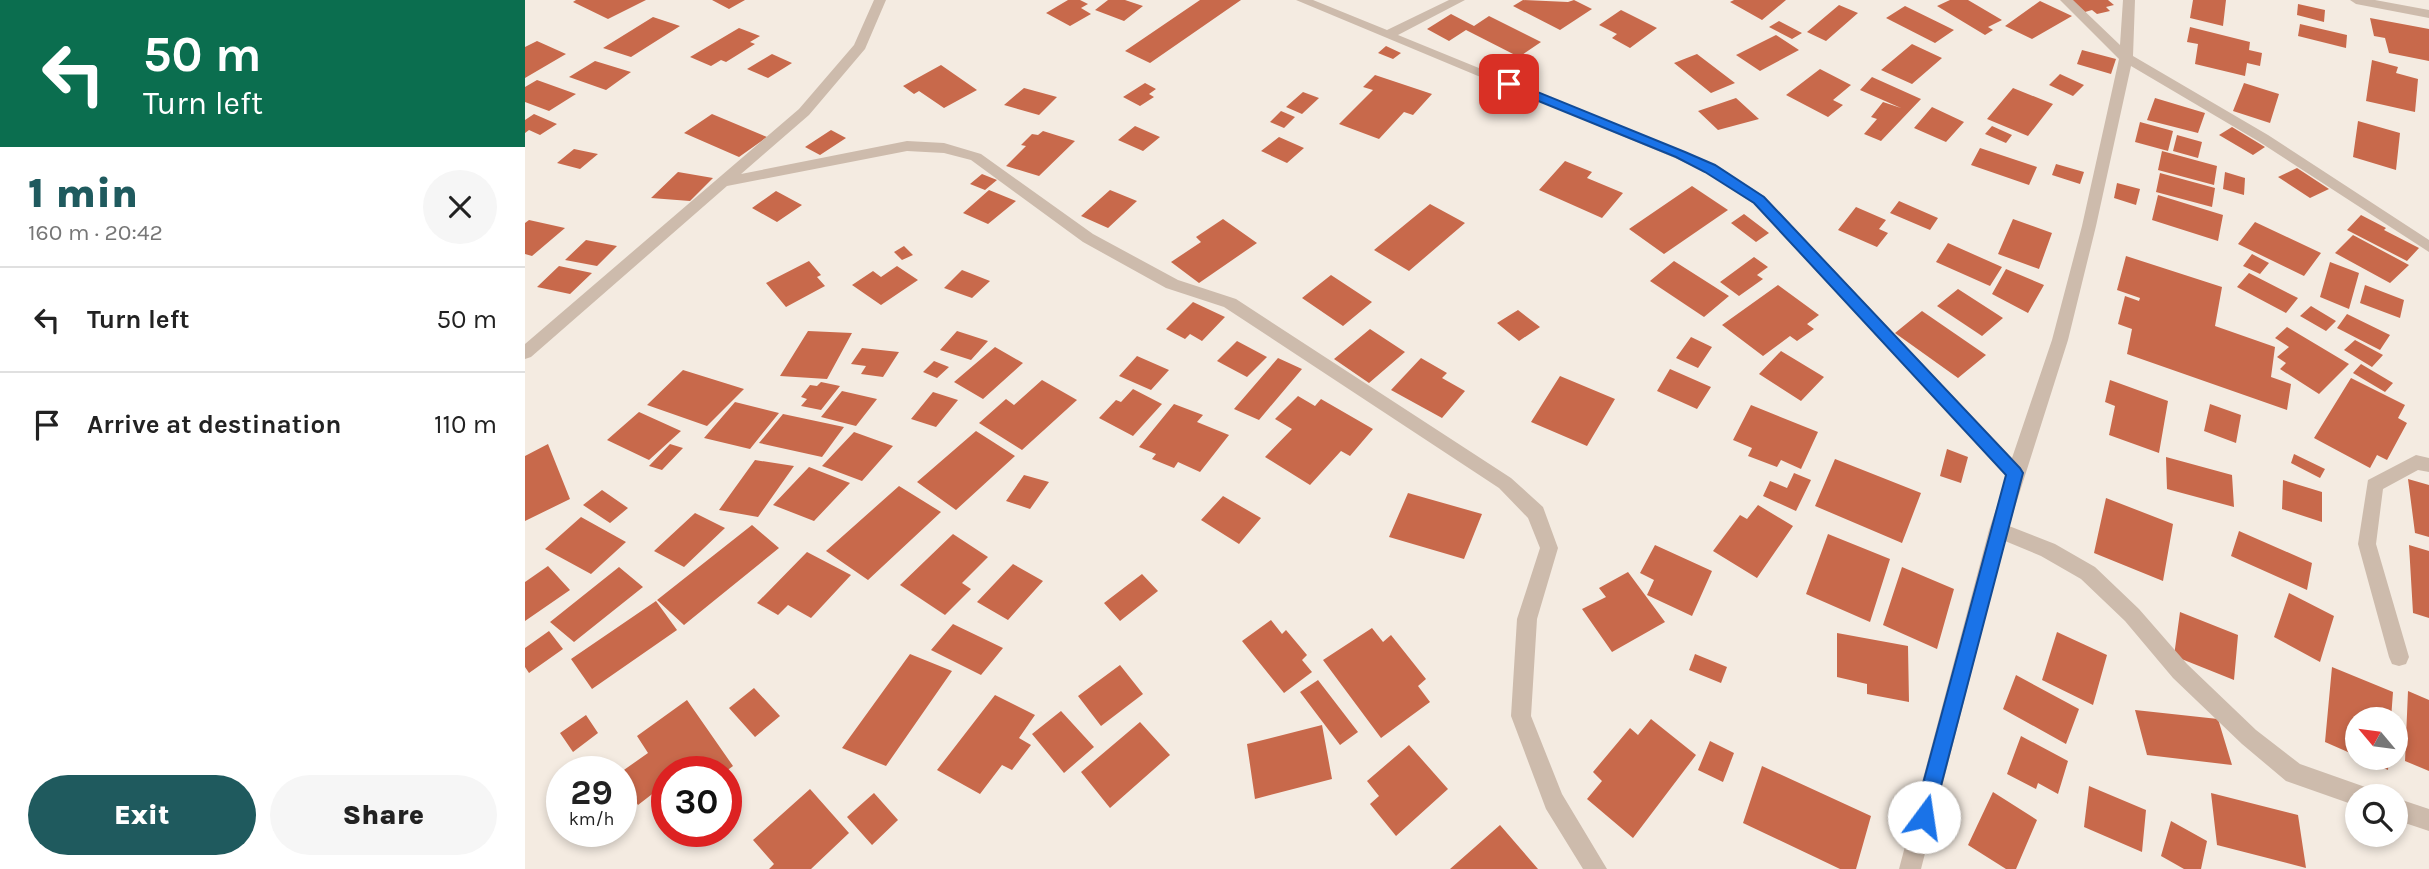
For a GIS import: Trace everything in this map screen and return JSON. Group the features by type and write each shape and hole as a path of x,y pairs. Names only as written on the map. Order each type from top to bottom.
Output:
{"street":[{"path":"525,353 804,112 860,46 880,0"},
{"path":"1302,0 1680,155 1710,169 1759,200 2015,473"},
{"path":"1388,35 1459,0"},
{"path":"2066,0 2126,58 2263,138 2429,247"},
{"path":"1910,869 1998,530 2060,340 2126,58 2129,0"},
{"path":"2355,0 2429,14"},
{"path":"724,182 907,146 944,148 976,157 1088,238 1172,284 1230,303 1505,482 1536,513 1549,548 1527,619 1521,716 1555,801 1596,869"},
{"path":"2399,657 2367,544 2375,485 2416,463 2429,465"},
{"path":"1998,530 2048,550 2088,573 2132,615 2180,671 2249,737 2294,773 2345,791"},
{"path":"2408,813 2429,820"}],"building":[{"path":"646,0 608,19 573,2"},
{"path":"712,0 745,0 729,9"},
{"path":"1068,0 1080,0 1088,4 1081,8 1091,14 1070,26 1046,13"},
{"path":"1108,0 1125,0 1143,6 1124,21 1095,10"},
{"path":"1200,0 1241,0 1150,63 1125,51"},
{"path":"1523,0 1574,0 1592,9 1560,30 1513,6"},
{"path":"1786,0 1762,20 1730,2"},
{"path":"1950,0 1968,0 2002,20 1988,27 1993,30 1985,35 1937,6"},
{"path":"2071,0 2108,0 2114,5 2106,7 2110,11 2097,14 2092,10 2085,12"},
{"path":"2193,0 2226,0 2223,26 2190,18"},
{"path":"2040,1 2072,16 2032,39 2005,26"},
{"path":"2298,4 2325,10 2324,22 2297,15"},
{"path":"1839,5 1858,13 1826,41 1807,32"},
{"path":"1905,6 1954,30 1935,43 1886,18"},
{"path":"1621,10 1657,28 1630,48 1612,38 1617,34 1599,25"},
{"path":"1451,14 1474,26 1489,16 1541,42 1519,57 1466,30 1449,41 1427,29"},
{"path":"653,17 680,26 631,57 603,48"},
{"path":"2370,18 2429,29 2429,61 2389,53 2385,38 2374,36"},
{"path":"1779,21 1802,33 1792,39 1769,27"},
{"path":"2300,24 2347,35 2346,48 2298,36"},
{"path":"2190,27 2250,42 2249,50 2262,53 2260,66 2247,63 2245,76 2195,64 2198,44 2187,42"},
{"path":"739,28 760,36 750,42 755,44 726,62 721,60 711,66 690,57"},
{"path":"1776,35 1799,50 1760,71 1736,55"},
{"path":"537,41 566,54 525,78 525,47"},
{"path":"1912,44 1942,58 1912,84 1881,70"},
{"path":"1386,46 1401,53 1393,59 1378,53"},
{"path":"2082,50 2116,59 2111,74 2077,64"},
{"path":"772,54 792,63 768,78 747,69"},
{"path":"1697,54 1735,83 1711,93 1674,63"},
{"path":"2372,60 2398,67 2396,73 2418,79 2415,112 2366,101"},
{"path":"595,61 631,72 606,90 569,77"},
{"path":"941,65 977,90 944,108 919,91 914,94 903,86"},
{"path":"1820,69 1851,85 1833,100 1843,105 1828,117 1786,95"},
{"path":"2060,74 2084,85 2073,96 2049,85"},
{"path":"1375,75 1432,94 1413,115 1404,112 1379,139 1339,124 1373,90 1363,87"},
{"path":"1872,77 1921,99 1881,141 1864,134 1877,119 1871,117 1883,102 1901,108 1860,90"},
{"path":"537,80 576,94 549,111 525,102 525,87"},
{"path":"1145,83 1156,89 1149,94 1154,97 1140,106 1123,97"},
{"path":"2244,83 2279,94 2270,123 2233,111"},
{"path":"1024,88 1057,97 1039,115 1004,105"},
{"path":"2013,88 2053,104 2028,136 1987,119"},
{"path":"1303,92 1319,98 1302,114 1286,107"},
{"path":"1736,98 1759,119 1718,130 1698,111"},
{"path":"2155,98 2205,113 2198,133 2147,120"},
{"path":"1932,107 1964,122 1946,142 1914,128"},
{"path":"1281,111 1295,117 1284,128 1270,122"},
{"path":"534,114 557,124 540,135 529,130 525,133 525,120"},
{"path":"712,114 767,137 739,157 684,133"},
{"path":"2358,121 2400,133 2396,170 2353,157"},
{"path":"2140,122 2173,131 2168,151 2135,142"},
{"path":"1135,126 1160,137 1143,151 1118,140"},
{"path":"1992,126 2012,135 2006,143 1985,134"},
{"path":"2232,127 2265,147 2253,155 2219,135"},
{"path":"831,130 846,138 820,155 805,147"},
{"path":"1043,131 1075,141 1039,176 1006,166 1026,146 1021,145 1032,134 1038,135"},
{"path":"2177,135 2202,142 2198,158 2173,151"},
{"path":"1279,137 1304,148 1287,163 1261,151"},
{"path":"1980,148 2037,167 2029,185 1971,165"},
{"path":"574,149 598,154 580,169 557,163"},
{"path":"2162,151 2217,166 2214,185 2158,170"},
{"path":"1565,161 1592,172 1587,178 1623,193 1602,218 1539,190"},
{"path":"2056,164 2084,172 2080,184 2052,175"},
{"path":"2297,168 2329,189 2310,198 2278,177"},
{"path":"678,172 713,178 690,201 651,198"},
{"path":"2225,172 2245,178 2244,195 2223,189"},
{"path":"2160,173 2215,188 2212,207 2156,192"},
{"path":"982,174 997,180 985,190 970,184"},
{"path":"2117,183 2140,189 2136,205 2114,198"},
{"path":"1692,186 1728,210 1664,254 1629,229"},
{"path":"989,190 1016,201 988,224 963,213"},
{"path":"1110,190 1137,201 1108,228 1081,216"},
{"path":"776,191 802,205 777,222 752,208"},
{"path":"2158,195 2223,215 2218,241 2152,220"},
{"path":"1899,201 1938,218 1930,230 1890,213"},
{"path":"1430,204 1465,223 1409,271 1374,250"},
{"path":"1856,207 1886,220 1879,229 1888,233 1877,247 1838,230"},
{"path":"1744,214 1769,233 1756,242 1731,223"},
{"path":"2361,215 2419,248 2407,261 2347,230"},
{"path":"1223,219 1257,243 1199,283 1171,262 1201,242 1196,237"},
{"path":"2013,219 2052,233 2039,269 1998,254"},
{"path":"529,220 565,228 532,256 525,254 525,223"},
{"path":"2255,222 2321,253 2304,276 2238,244"},
{"path":"2353,235 2409,265 2390,283 2335,253"},
{"path":"586,240 617,246 597,266 565,260"},
{"path":"1948,243 2002,267 1990,286 1936,262"},
{"path":"904,246 913,255 902,260 894,252"},
{"path":"2252,254 2269,263 2260,274 2243,266"},
{"path":"2126,256 2222,287 2215,326 2275,347 2271,377 2291,384 2287,410 2127,354 2132,329 2118,324 2125,296 2139,301 2140,298 2117,290"},
{"path":"1754,257 1768,267 1757,275 1763,279 1739,296 1720,282"},
{"path":"809,261 821,275 817,277 825,286 786,307 766,283"},
{"path":"1674,261 1729,296 1704,317 1650,281"},
{"path":"2330,262 2359,273 2349,309 2320,297"},
{"path":"559,266 592,273 570,294 537,287"},
{"path":"897,266 918,280 881,305 852,285 873,271 881,277"},
{"path":"2006,269 2044,285 2028,313 1992,294"},
{"path":"962,270 990,281 972,298 944,288"},
{"path":"2249,273 2298,298 2286,313 2237,287"},
{"path":"1331,275 1372,302 1343,326 1302,298"},
{"path":"1778,285 1819,315 1807,324 1814,329 1797,341 1790,336 1763,356 1722,325"},
{"path":"2365,285 2404,300 2400,318 2360,303"},
{"path":"1958,289 2003,318 1982,336 1937,306"},
{"path":"1193,302 1225,317 1202,341 1190,334 1185,339 1166,329"},
{"path":"2311,306 2336,321 2326,331 2300,316"},
{"path":"1518,310 1540,327 1519,341 1497,323"},
{"path":"1922,311 1986,355 1958,378 1895,333"},
{"path":"2347,314 2390,335 2380,350 2337,328"},
{"path":"2287,327 2349,364 2319,394 2280,369 2286,363 2277,357 2289,347 2275,338"},
{"path":"1370,329 1405,352 1369,383 1334,359"},
{"path":"808,331 852,333 827,379 780,376"},
{"path":"957,331 988,341 971,360 940,350"},
{"path":"1691,337 1712,347 1698,368 1676,358"},
{"path":"2355,340 2383,355 2372,367 2344,350"},
{"path":"1237,341 1267,357 1247,377 1217,361"},
{"path":"995,347 1023,363 983,399 954,382"},
{"path":"862,348 899,352 883,377 861,374 866,366 851,364"},
{"path":"1781,351 1824,377 1801,401 1759,374"},
{"path":"1137,356 1169,370 1151,390 1119,376"},
{"path":"1278,358 1302,369 1259,420 1234,409"},
{"path":"1421,358 1447,373 1442,378 1465,391 1442,418 1391,390"},
{"path":"934,361 949,367 937,378 923,372"},
{"path":"2361,364 2393,383 2385,392 2353,373"},
{"path":"1670,369 1711,387 1697,409 1657,391"},
{"path":"683,370 744,389 707,426 647,405"},
{"path":"1560,376 1615,399 1587,446 1531,422"},
{"path":"2351,378 2405,405 2398,418 2407,423 2387,460 2377,455 2370,468 2314,438"},
{"path":"1042,380 1077,400 1022,450 979,423 1006,399 1014,405"},
{"path":"2110,380 2168,401 2159,453 2109,435 2115,406 2105,402"},
{"path":"821,382 840,386 821,410 801,406 807,399 801,397 810,385 817,386"},
{"path":"1133,389 1162,404 1133,436 1099,418 1116,400 1121,402"},
{"path":"842,391 877,399 856,426 821,417"},
{"path":"933,392 958,400 936,427 911,419"},
{"path":"1298,396 1315,406 1321,399 1373,429 1350,456 1341,451 1310,485 1265,457 1292,429 1275,419"},
{"path":"735,402 779,413 750,449 704,438"},
{"path":"1174,404 1203,415 1197,422 1229,435 1200,472 1178,462 1174,468 1152,459 1156,454 1139,447"},
{"path":"2210,404 2241,415 2236,443 2204,431"},
{"path":"1751,405 1818,432 1801,469 1781,460 1777,467 1748,456 1752,448 1733,440"},
{"path":"639,412 681,431 649,460 607,440"},
{"path":"783,414 844,427 822,457 759,443"},
{"path":"976,431 1015,456 956,510 917,482"},
{"path":"854,432 893,446 862,481 822,466"},
{"path":"548,444 570,499 525,521 525,456"},
{"path":"670,444 683,448 662,470 649,466"},
{"path":"1947,449 1968,457 1961,483 1940,476"},
{"path":"2294,454 2325,469 2320,478 2291,463"},
{"path":"2166,457 2232,475 2234,507 2167,489"},
{"path":"1835,459 1921,493 1902,543 1815,506"},
{"path":"755,460 794,466 758,517 719,510"},
{"path":"809,467 850,483 814,521 773,505"},
{"path":"1794,473 1811,480 1796,511 1763,496 1770,481 1787,488"},
{"path":"1024,475 1049,482 1030,509 1006,501"},
{"path":"2408,479 2429,485 2429,537 2415,533"},
{"path":"2283,480 2322,492 2322,522 2282,509"},
{"path":"899,486 941,512 868,580 826,551"},
{"path":"602,490 628,508 610,523 583,505"},
{"path":"1408,493 1482,514 1464,559 1389,537"},
{"path":"1223,496 1261,518 1239,544 1201,520"},
{"path":"2106,498 2173,524 2163,581 2094,553"},
{"path":"1758,505 1793,526 1757,578 1713,551 1740,515 1747,519"},
{"path":"695,513 725,528 684,567 654,551"},
{"path":"581,517 626,542 591,574 545,549"},
{"path":"752,525 779,548 684,625 657,600"},
{"path":"2239,531 2312,563 2307,590 2231,556"},
{"path":"953,534 988,557 962,583 971,589 945,615 900,585"},
{"path":"1828,534 1890,559 1870,622 1806,594"},
{"path":"1655,545 1712,571 1692,616 1647,595 1654,580 1640,573"},
{"path":"2409,545 2429,551 2429,618 2413,613"},
{"path":"807,552 851,575 811,618 788,605 778,615 757,603"},
{"path":"1013,564 1043,581 1008,620 977,602"},
{"path":"548,566 570,590 525,621 525,582"},
{"path":"619,567 643,587 574,642 550,622"},
{"path":"1902,567 1954,589 1937,649 1883,625"},
{"path":"1628,572 1665,622 1612,652 1582,609 1606,597 1599,588"},
{"path":"1142,574 1158,591 1120,621 1104,603"},
{"path":"2289,593 2334,616 2320,662 2274,637"},
{"path":"656,601 677,630 592,689 571,659"},
{"path":"2180,612 2238,635 2234,680 2174,656"},
{"path":"1271,620 1282,634 1286,630 1307,655 1302,660 1312,672 1284,693 1242,641"},
{"path":"953,624 1003,648 981,675 931,650"},
{"path":"1372,628 1383,642 1391,635 1426,679 1418,686 1430,702 1381,738 1323,660"},
{"path":"549,631 563,649 529,673 525,667 525,648"},
{"path":"2057,632 2107,655 2093,705 2042,680"},
{"path":"1837,633 1908,646 1909,702 1867,694 1867,684 1837,677"},
{"path":"910,654 952,671 886,766 842,748"},
{"path":"1695,654 1727,667 1721,683 1689,670"},
{"path":"1120,665 1143,694 1101,726 1078,696"},
{"path":"2332,667 2393,692 2392,707 2345,707 2345,751 2325,742"},
{"path":"2016,675 2079,709 2066,744 2003,709"},
{"path":"1318,680 1358,732 1340,745 1300,692"},
{"path":"754,688 780,716 755,737 729,708"},
{"path":"2408,691 2429,700 2429,771 2408,762"},
{"path":"995,695 1035,715 1019,738 1031,745 1012,770 1002,765 980,794 937,770"},
{"path":"687,700 726,756 651,756 651,795 638,805 637,761 648,753 637,736"},
{"path":"2135,710 2218,719 2232,765 2147,755"},
{"path":"1061,711 1094,747 1064,773 1032,734"},
{"path":"586,715 598,733 573,752 560,733"},
{"path":"1651,719 1696,755 1633,838 1587,799 1602,781 1593,772 1630,728 1638,735"},
{"path":"1140,722 1170,755 1110,808 1081,772"},
{"path":"1322,725 1332,779 1255,799 1247,744"},
{"path":"2021,736 2068,761 2058,794 2038,783 2036,789 2007,774"},
{"path":"1710,741 1734,753 1723,782 1698,770"},
{"path":"1409,745 1448,789 1396,836 1370,804 1379,796 1367,781"},
{"path":"1762,766 1871,816 1856,869 1840,869 1743,823"},
{"path":"2089,786 2146,810 2142,852 2084,827"},
{"path":"810,789 849,833 811,869 769,869 774,864 753,840"},
{"path":"1993,792 2037,820 2016,869 2006,869 1968,845"},
{"path":"874,793 898,820 872,845 847,817"},
{"path":"2211,793 2298,815 2306,868 2217,845"},
{"path":"2171,821 2207,841 2201,869 2184,869 2161,856"},
{"path":"1500,825 1538,869 1450,869"}],"route":[{"path":"1509,84 1680,155 1710,169 1759,200 2015,473 1924,817"}]}
